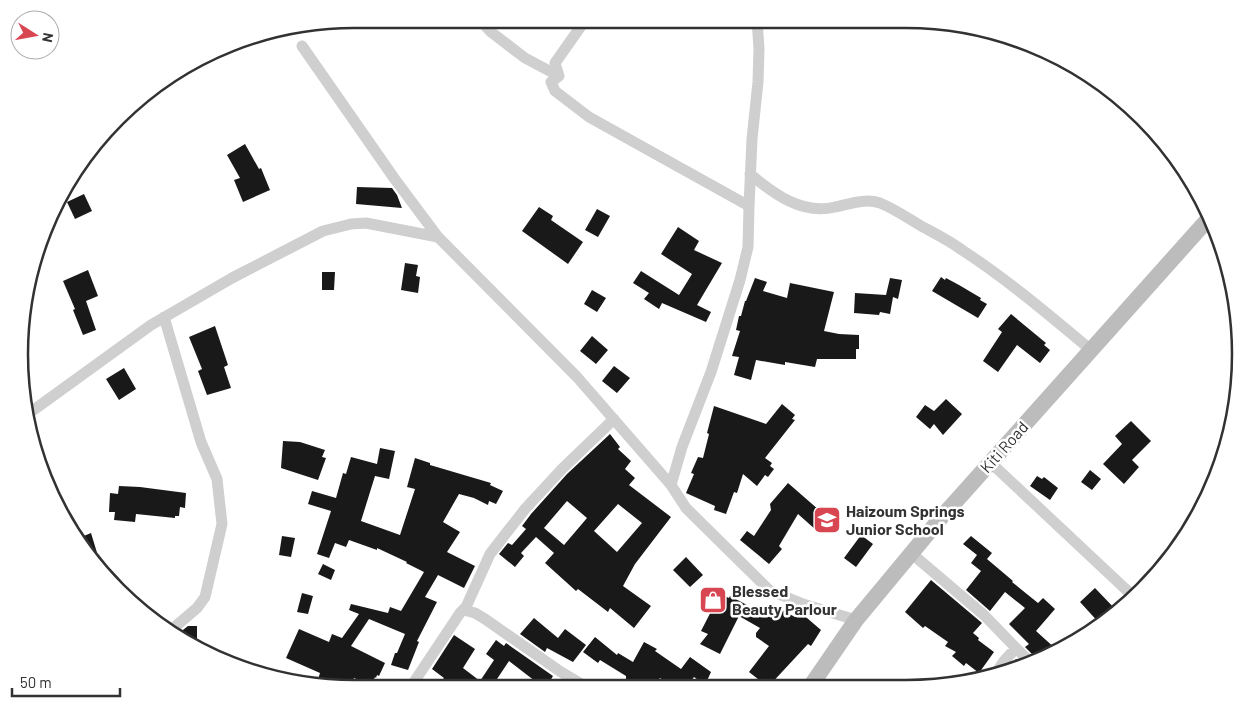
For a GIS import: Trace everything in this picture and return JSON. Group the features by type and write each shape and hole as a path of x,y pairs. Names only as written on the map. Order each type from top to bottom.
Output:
{"street":[{"path":"488,28 525,58 559,76"},
{"path":"559,76 555,63 580,28"},
{"path":"671,485 682,447 711,372 740,280 748,247 752,139 758,82 757,28"},
{"path":"302,46 394,178 438,237 577,377 671,485 686,508 769,590 803,604 856,620"},
{"path":"559,76 551,82 555,91 590,117 749,206"},
{"path":"750,174 777,195 794,204 815,208 834,207 848,202 866,202 878,203 891,209 961,249 1023,293 1090,350"},
{"path":"33,411 151,325 232,278 323,231 351,224 366,223 438,237"},
{"name":"Kiti Road","path":"815,680 856,620 911,553 1204,223"},
{"path":"164,317 201,442 217,479 222,524 205,597 197,608 175,626"},
{"path":"415,680 460,613 464,610 490,554 520,516 562,469 614,420"},
{"path":"990,462 1128,592"},
{"path":"911,553 984,615 1026,657"},
{"path":"464,610 475,613 485,619 574,680"},
{"path":"1001,666 1016,648"}],"building":[{"path":"245,144 259,169 261,168 270,190 243,202 234,180 240,178 227,155"},
{"path":"357,187 392,188 402,208 356,204"},
{"path":"84,194 92,211 75,219 67,202"},
{"path":"539,207 553,216 551,220 583,242 568,264 522,231"},
{"path":"597,209 610,216 598,237 585,230"},
{"path":"678,227 699,241 694,250 722,263 697,305 711,312 706,322 662,303 659,309 644,299 649,293 633,283 641,271 679,295 692,274 661,254"},
{"path":"405,263 418,265 416,276 420,277 418,293 401,290"},
{"path":"88,270 98,296 86,301 96,330 83,335 73,310 75,309 63,281"},
{"path":"322,272 335,272 334,290 322,290"},
{"path":"941,277 959,285 981,298 980,300 987,304 978,318 932,291"},
{"path":"755,278 767,282 763,291 787,298 790,283 834,292 824,331 859,335 859,349 856,349 856,359 817,359 815,367 785,362 785,365 756,360 751,380 734,375 739,357 732,356 740,331 736,330 739,316 741,316"},
{"path":"890,278 902,280 898,299 893,297 890,314 880,312 879,315 854,313 855,293 886,295"},
{"path":"592,290 606,298 597,312 584,304"},
{"path":"1011,314 1046,343 1044,345 1050,350 1040,363 1017,345 998,372 983,361 1002,332 998,329"},
{"path":"215,326 228,365 224,367 231,388 207,395 198,371 202,369 189,337"},
{"path":"592,336 608,350 596,364 580,351"},
{"path":"614,366 630,378 617,393 602,381"},
{"path":"124,368 136,389 119,400 106,379"},
{"path":"946,399 962,414 943,435 934,424 930,429 916,417 925,405 934,411"},
{"path":"782,404 795,415 792,419 795,420 765,458 772,463 770,466 774,469 768,477 765,475 757,486 743,474 737,493 734,492 726,514 714,510 715,506 686,493 694,474 691,473 698,457 703,458 714,406 766,424"},
{"path":"1131,421 1151,441 1132,460 1139,467 1124,484 1103,464 1122,444 1115,436"},
{"path":"610,434 620,447 618,449 631,461 625,469 635,478 629,485 671,517 635,564 623,586 651,606 634,628 610,608 608,612 578,589 576,591 545,563 554,553 536,537 521,553 524,556 515,567 499,554 508,543 512,545 526,529 522,526 567,474","holes":["567,501 587,518 564,545 544,528","618,504 642,523 617,552 594,531"]},
{"path":"283,441 300,442 325,450 322,457 326,458 318,480 281,468"},
{"path":"380,448 395,451 389,479 375,476 361,521 400,535 415,489 407,487 415,458 430,463 430,465 491,483 490,485 503,491 496,504 489,501 488,505 474,498 459,494 443,522 460,532 447,552 475,566 464,588 438,575 425,597 437,602 417,641 419,642 408,670 391,665 405,634 369,619 351,646 385,663 379,676 377,675 374,680 358,680 354,678 353,680 318,679 320,673 286,658 299,629 329,642 332,634 342,638 359,614 349,610 351,604 388,613 390,607 401,611 424,572 377,548 377,550 349,540 346,547 335,543 329,558 317,554 331,511 308,504 312,491 336,498 343,473 346,474 351,457 377,464"},
{"path":"1090,470 1101,479 1092,490 1081,482"},
{"path":"1037,476 1042,479 1044,477 1058,488 1050,500 1030,486"},
{"path":"788,483 827,517 816,530 798,514 779,546 782,549 769,564 740,540 747,531 754,536 771,510 770,504"},
{"path":"119,486 186,493 185,508 180,507 179,516 175,516 175,518 136,514 135,522 114,520 115,512 109,512 110,493 118,494"},
{"path":"91,533 98,557 95,553 84,536"},
{"path":"861,535 873,544 856,567 844,558"},
{"path":"282,536 295,538 291,557 279,555"},
{"path":"971,536 992,553 987,559 1012,582 1038,603 1043,598 1055,609 1036,631 1052,645 1033,655 1025,647 1029,644 1009,624 1025,608 1005,592 990,611 966,590 981,571 971,563 977,555 963,544"},
{"path":"686,557 703,575 690,587 673,570"},
{"path":"323,564 335,570 331,580 318,574"},
{"path":"931,580 982,623 973,633 979,638 978,640 994,652 980,671 978,672 966,663 964,666 952,656 956,652 945,646 948,642 925,626 923,628 905,612"},
{"path":"1095,588 1112,606 1095,619 1080,602"},
{"path":"302,593 313,596 308,614 297,612"},
{"path":"720,594 729,598 730,596 762,613 769,603 795,617 800,612 821,630 811,646 808,644 775,680 759,680 749,672 769,646 756,637 756,633 760,628 739,616 720,654 700,644 708,634 701,631"},
{"path":"534,618 558,638 565,629 586,645 573,662 547,648 545,652 520,634"},
{"path":"188,626 197,626 197,640 191,637 182,631"},
{"path":"454,635 475,649 463,668 479,680 442,680 444,678 432,669"},
{"path":"595,637 617,655 618,653 633,662 644,642 657,649 655,651 681,669 690,657 711,672 707,680 698,680 694,677 692,680 663,680 660,678 659,680 626,680 626,676 600,660 598,663 583,652"},
{"path":"496,640 504,646 506,643 553,676 551,680 534,680 509,661 496,680 481,680 494,660 486,654"}],"place":[{"name":"Haizoum Springs Junior School","path":"827,520"},
{"name":"Blessed Beauty Parlour","path":"713,600"}]}
